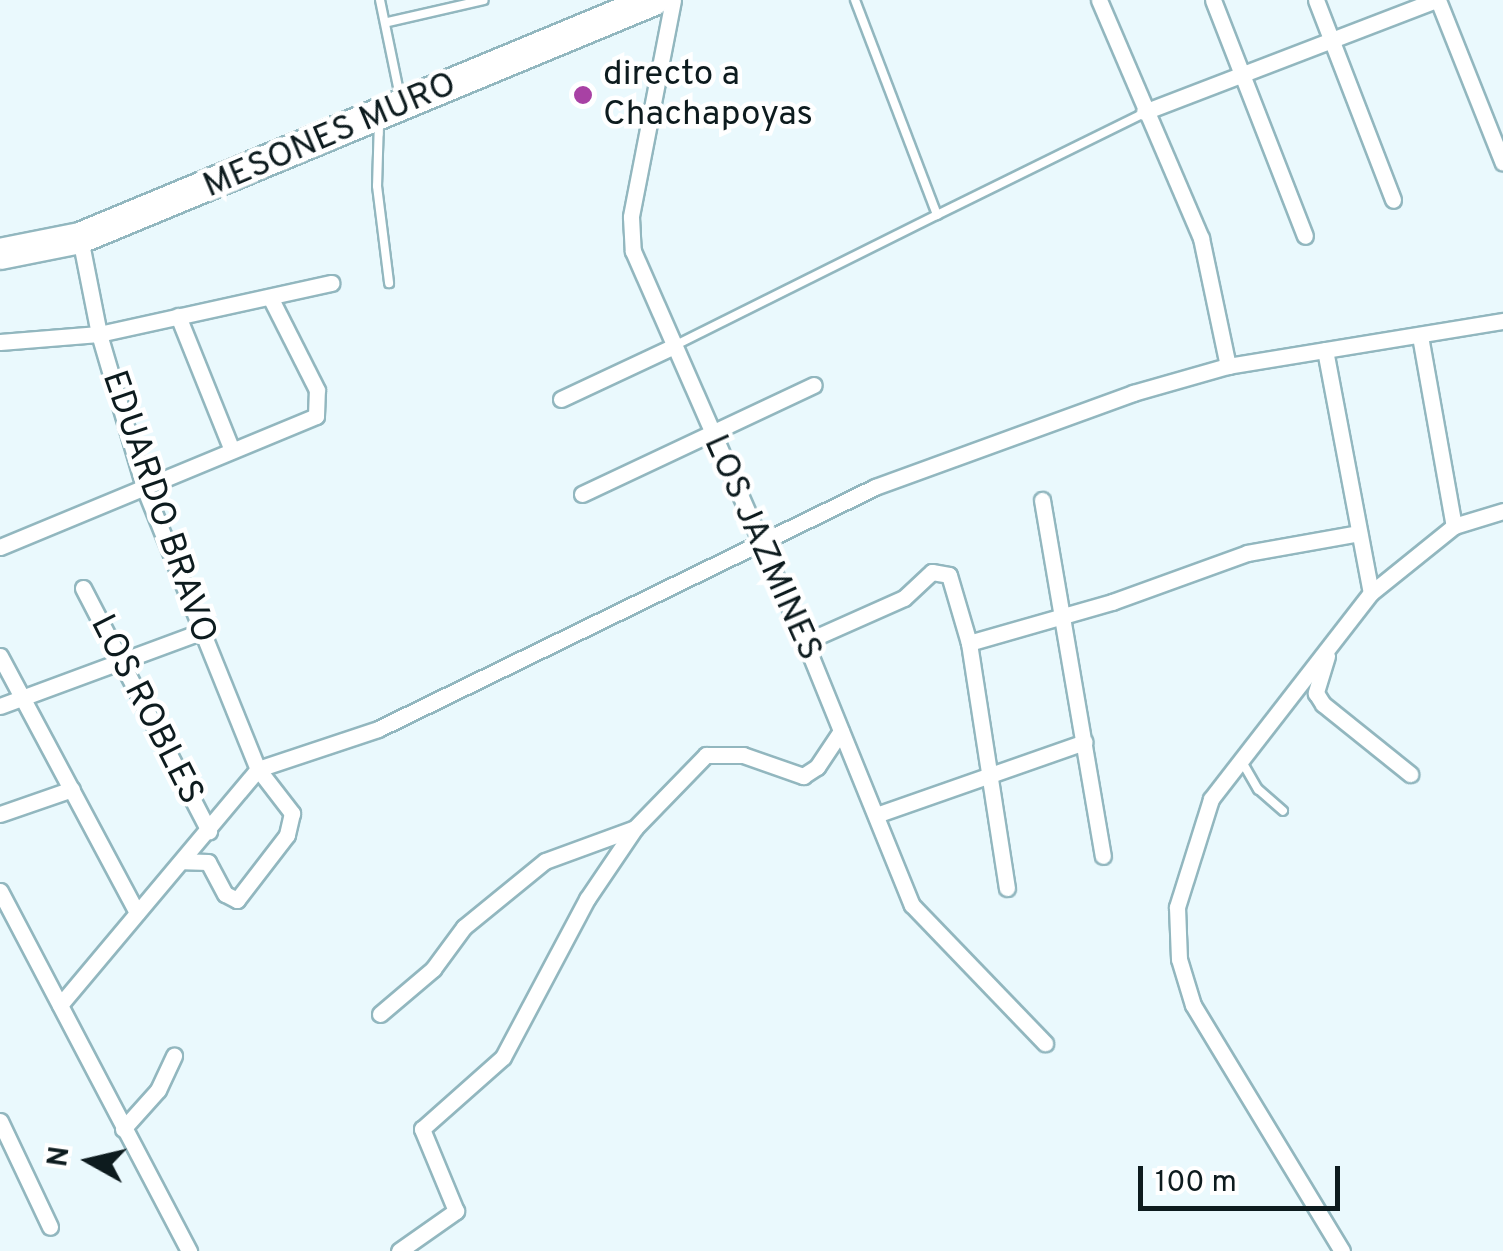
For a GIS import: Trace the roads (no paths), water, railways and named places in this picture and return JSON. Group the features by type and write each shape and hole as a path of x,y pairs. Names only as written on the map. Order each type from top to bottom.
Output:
{"highway":[{"name":"MESONES MURO","path":"0,254 80,238 654,0"}],"street":[{"name":"LOS JAZMINES","path":"673,0 630,235 758,542 805,642 912,905 1045,1043"},
{"path":"1099,0 1144,112 1202,238 1228,366"},
{"path":"1213,0 1305,236"},
{"path":"1316,0 1393,200"},
{"path":"1144,112 1437,0 1503,163"},
{"name":"EDUARDO BRAVO","path":"80,238 100,334 145,490 258,769 293,823 237,900 225,894 202,858 184,860"},
{"path":"0,342 100,334 272,301 331,284"},
{"path":"0,547 145,490 232,450 301,426 316,416 317,390 272,301"},
{"path":"178,316 232,450"},
{"path":"60,1005 210,831 258,769 378,729 874,487 1133,393 1228,366 1503,322"},
{"path":"1420,336 1454,526"},
{"path":"561,399 674,346"},
{"path":"1325,350 1371,593"},
{"path":"582,494 814,385"},
{"path":"1042,500 1103,856"},
{"path":"1342,1251 1193,1005 1179,959 1177,907 1190,851 1211,799 1239,756 1371,593 1454,526 1503,511"},
{"path":"968,643 1062,616 1248,553 1359,533"},
{"path":"805,642 904,598 932,572 944,570 968,643 1007,888"},
{"name":"LOS ROBLES","path":"83,588 210,831"},
{"path":"0,706 200,632"},
{"path":"1329,647 1316,693 1323,704 1410,774"},
{"path":"0,656 137,913"},
{"path":"399,1251 456,1211 422,1130 503,1057 578,914 635,828 706,755 743,755 803,776 817,767 840,730"},
{"path":"876,815 1085,742"},
{"path":"0,814 72,789"},
{"path":"380,1014 433,969 464,928 546,861 635,828"},
{"path":"0,891 5,916 60,1005 190,1251"},
{"path":"123,1129 158,1090 174,1055"},
{"path":"0,1121 50,1228"}],"lane":[{"path":"380,0 388,22 390,111 376,186 389,284"},
{"path":"388,22 484,0"},
{"path":"854,0 937,214"},
{"path":"674,346 1144,112"},
{"path":"1239,756 1258,788 1283,811"}],"place":[{"name":"directo a Chachapoyas","path":"583,95"}]}
